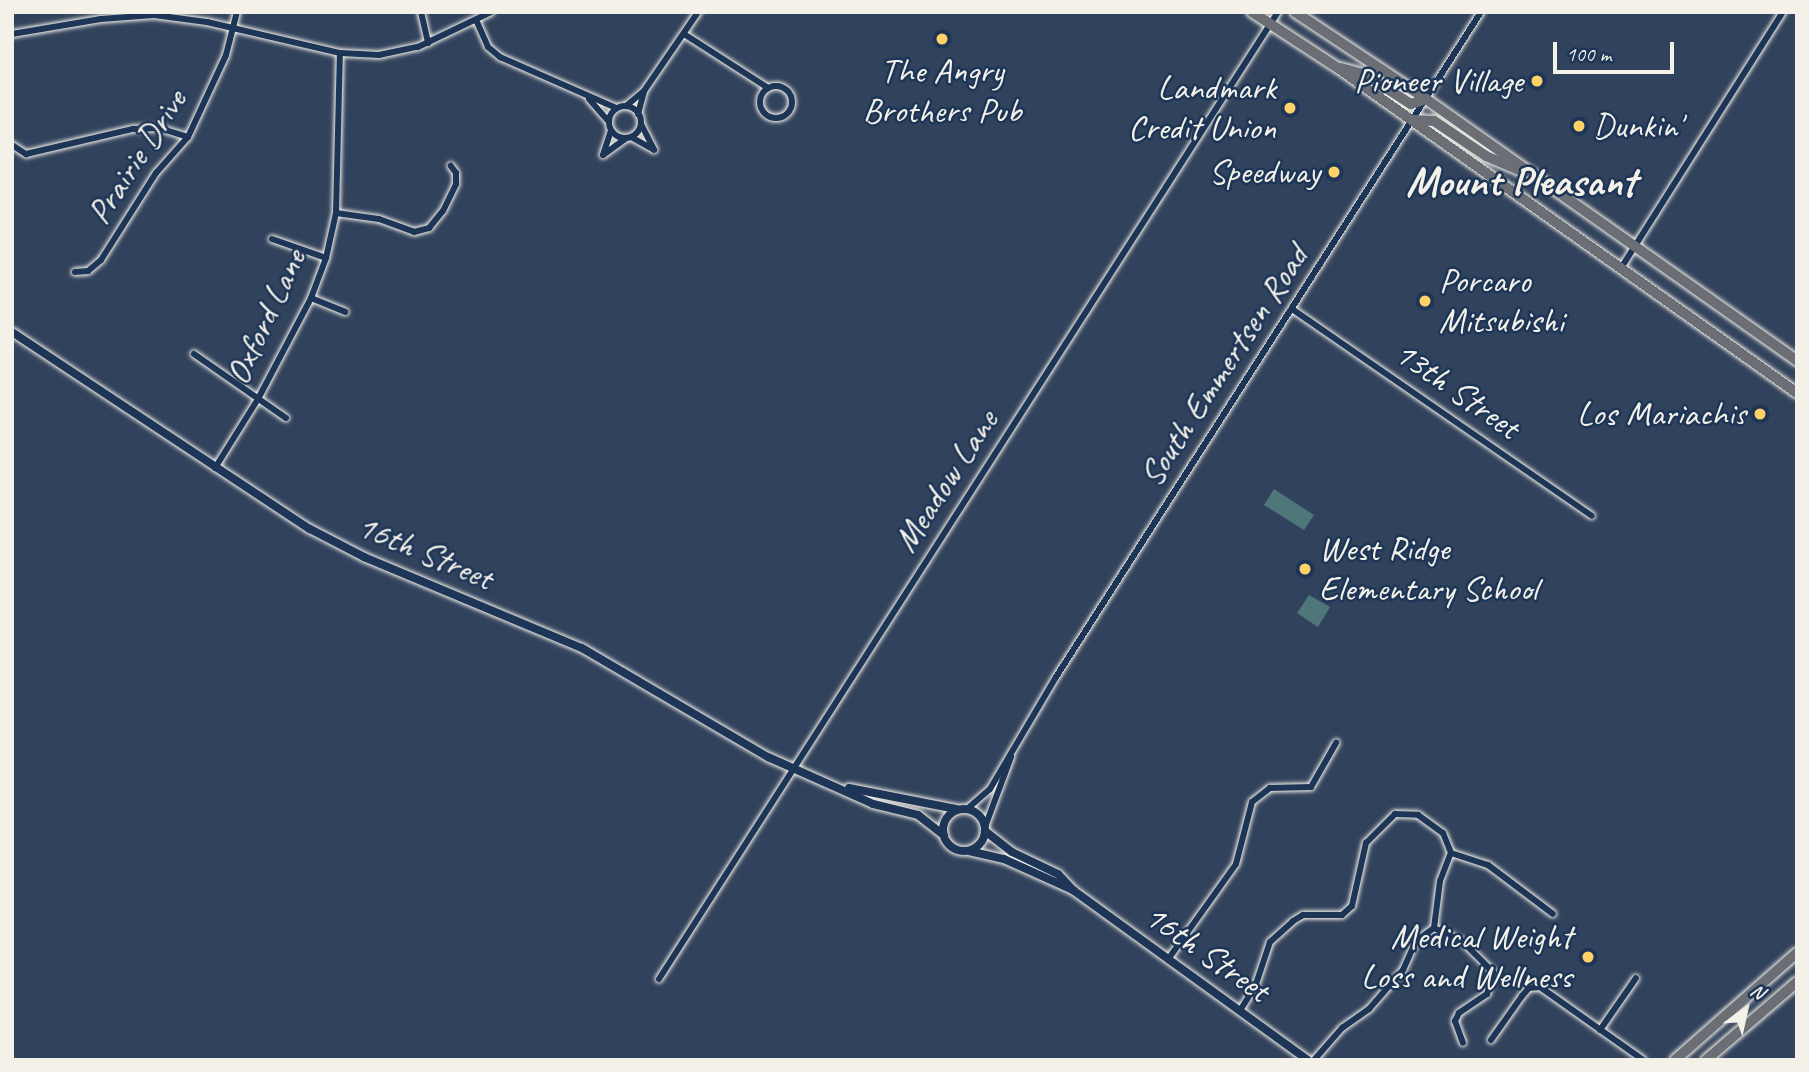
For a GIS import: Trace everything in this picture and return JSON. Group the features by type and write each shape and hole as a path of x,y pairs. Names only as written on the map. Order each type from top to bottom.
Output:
{"main road":[{"path":"1252,12 1413,120 1792,386 1797,393"},
{"path":"1295,12 1426,99 1797,362"},
{"path":"1338,68 1364,74 1411,104 1426,99"},
{"path":"1413,120 1434,121 1486,156 1539,179"},
{"path":"1675,1060 1797,953"},
{"path":"1706,1060 1797,982"}],"street":[{"name":"Prairie Drive","path":"75,272 88,271 101,260 156,173 188,137 221,67 237,12"},
{"path":"421,12 428,43"},
{"path":"12,34 128,16 181,18 340,53 379,55 428,43 477,22 491,12"},
{"path":"477,22 494,52 616,108 626,106 644,91 698,12"},
{"name":"Meadow Lane","path":"659,979 1278,12"},
{"name":"South Emmertsen Road","path":"963,809 990,789 1481,12"},
{"path":"1622,268 1783,12"},
{"path":"684,34 768,88 783,87 790,94 793,104 785,116 768,116 761,108 761,97 768,88"},
{"name":"Oxford Lane","path":"215,468 258,399 311,298 326,258 336,213 340,53"},
{"path":"611,131 654,150 638,114 644,91"},
{"path":"588,97 608,121 611,131 603,155 641,124"},
{"path":"626,106 638,114"},
{"path":"608,121 616,108"},
{"path":"12,145 26,154 133,129 159,128 188,137"},
{"path":"336,213 379,219 414,232 429,228 456,184 451,166"},
{"path":"272,239 326,258"},
{"path":"311,298 345,312"},
{"name":"13th Street","path":"1292,309 1592,516"},
{"name":"16th Street","path":"12,332 215,468 345,547 582,648 793,769 836,785 873,804 918,815 944,835 952,846 1004,859 1073,890 1308,1060"},
{"path":"194,354 286,418"},
{"path":"1169,958 1236,864 1252,802 1270,788 1311,787 1336,743"},
{"name":"South Emmertsen Road","path":"985,829 1013,749"},
{"name":"16th Street","path":"836,785 963,809 979,815 985,829 1012,852 1058,874 1073,890"},
{"path":"944,835 945,821 963,809"},
{"path":"1241,1009 1255,987 1270,943 1303,915 1338,916 1352,906 1366,844 1387,818 1406,811 1443,833 1451,853 1440,881 1434,928 1416,941 1403,970 1368,1009 1342,1028 1314,1060"},
{"path":"967,850 978,845 985,829"},
{"path":"1451,853 1488,865 1553,914"},
{"path":"1434,928 1462,941 1493,972 1487,994 1459,1013 1454,1030 1462,1043"},
{"path":"1600,1030 1636,978"},
{"path":"1491,1040 1529,988 1540,987 1643,1060"}],"green space":[{"path":"1274,489 1314,515 1304,530 1264,505"},
{"path":"1309,595 1330,607 1318,627 1297,613"}],"place":[{"name":"The Angry Brothers Pub","path":"942,39"},
{"name":"Pioneer Village","path":"1537,81"},
{"name":"Landmark Credit Union","path":"1290,108"},
{"name":"Dunkin'","path":"1579,126"},
{"name":"Speedway","path":"1334,172"},
{"name":"Porcaro Mitsubishi","path":"1425,301"},
{"name":"Los Mariachis","path":"1760,414"},
{"name":"West Ridge Elementary School","path":"1305,569"},
{"name":"Medical Weight Loss and Wellness","path":"1588,957"}],"district":[{"name":"Mount Pleasant","path":"1521,182"}]}
